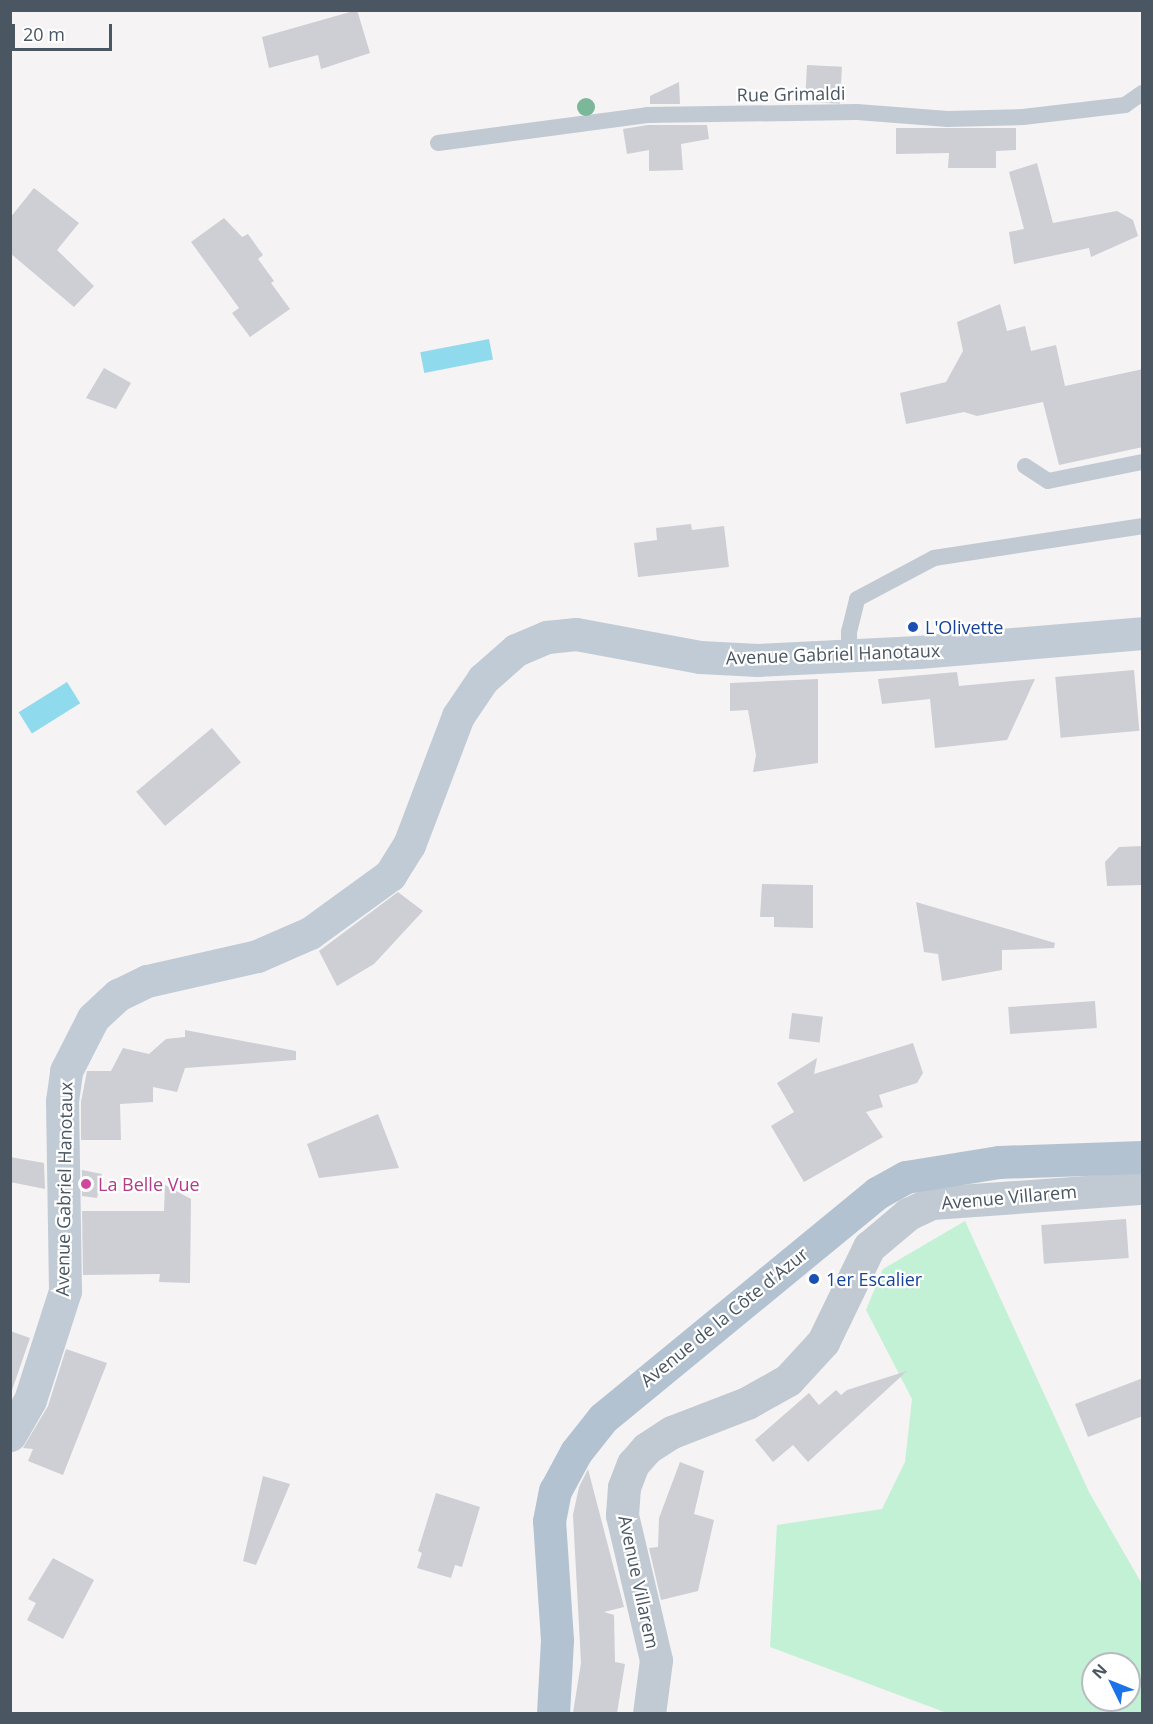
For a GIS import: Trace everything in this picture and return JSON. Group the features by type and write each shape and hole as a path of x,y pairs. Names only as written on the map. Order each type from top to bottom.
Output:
{"main road":[{"name":"Avenue Gabriel Hanotaux","path":"10,1436 30,1400 65,1291 62,1101 66,1071 93,1018 118,995 147,981 257,956 310,933 390,875 408,845 458,716 483,679 516,650 547,638 576,634 700,657 758,660 918,652 1143,633"},
{"name":"Avenue de la Côte d'Azur","path":"553,1713 557,1640 549,1521 560,1481 576,1452 603,1418 858,1208 906,1177 999,1162 1143,1157"}],"street":[{"name":"Avenue Villarem","path":"650,1713 656,1660 622,1515 624,1487 633,1464 647,1448 672,1432 747,1403 788,1380 823,1342 869,1247 908,1214 932,1203 1143,1188"}],"lane":[{"name":"Rue Grimaldi","path":"438,143 647,115 858,112 948,119 1023,117 1125,105 1143,93"},
{"path":"1025,466 1048,481 1143,462"},
{"path":"849,654 857,599 934,558 1143,526"}],"green space":[{"path":"965,1221 1089,1492 1142,1584 1142,1713 947,1713 770,1647 777,1525 882,1509 905,1462 912,1399 866,1310 883,1269"}],"water":[{"path":"489,339 493,360 424,373 420,352"},
{"path":"67,682 80,703 32,733 19,712"}],"building":[{"path":"357,10 370,53 321,69 318,55 269,68 262,37"},
{"path":"807,65 842,67 840,104 805,102"},
{"path":"679,82 680,104 650,104 650,96"},
{"path":"648,125 707,125 709,139 681,144 683,170 649,171 649,150 627,154 623,129"},
{"path":"896,128 1016,128 1016,150 996,151 996,168 948,168 949,153 896,154"},
{"path":"1037,163 1053,223 1117,211 1133,220 1138,236 1091,257 1089,248 1014,264 1009,232 1024,229 1009,172"},
{"path":"34,188 79,223 57,250 94,286 74,307 10,253 10,218"},
{"path":"224,218 242,237 248,234 263,255 258,259 274,281 271,283 290,309 250,337 232,313 239,308 191,242"},
{"path":"1000,304 1007,331 1025,326 1031,351 1056,345 1065,386 1143,369 1143,447 1059,465 1043,402 977,416 964,412 906,424 900,393 946,382 963,351 957,322"},
{"path":"104,368 131,383 116,409 86,398"},
{"path":"691,524 692,530 724,526 729,567 638,577 634,543 657,540 656,528"},
{"path":"1134,670 1139,731 1061,738 1055,677"},
{"path":"957,672 959,686 1035,679 1007,740 935,748 930,699 882,704 878,679"},
{"path":"818,679 818,763 753,772 756,755 748,710 730,711 730,683"},
{"path":"212,728 241,762 165,826 136,792"},
{"path":"1143,846 1143,885 1107,886 1105,862 1119,847"},
{"path":"762,884 813,885 813,928 774,927 774,917 760,917"},
{"path":"398,892 423,911 374,964 337,986 319,951"},
{"path":"916,902 1055,943 1054,948 1002,950 1002,970 942,981 938,954 924,952"},
{"path":"1095,1001 1097,1028 1010,1034 1008,1007"},
{"path":"792,1013 823,1017 820,1043 789,1039"},
{"path":"185,1030 296,1051 296,1060 185,1068 177,1092 153,1087 153,1102 120,1104 121,1140 81,1140 81,1102 87,1071 111,1071 123,1048 149,1054 166,1039 185,1037"},
{"path":"913,1043 923,1073 917,1083 879,1095 883,1107 866,1112 883,1137 804,1182 771,1126 794,1112 777,1083 817,1058 814,1074"},
{"path":"378,1114 399,1168 319,1178 307,1144"},
{"path":"10,1157 44,1163 45,1189 10,1182"},
{"path":"82,1170 102,1174 97,1198 82,1196"},
{"path":"165,1185 191,1199 190,1283 159,1282 160,1274 83,1275 82,1211 164,1211"},
{"path":"1126,1219 1129,1258 1044,1264 1041,1225"},
{"path":"10,1331 30,1338 10,1396"},
{"path":"66,1349 107,1363 63,1475 28,1461 33,1449 23,1448 48,1406"},
{"path":"907,1371 808,1462 793,1445 773,1462 755,1440 809,1393 819,1405 836,1390 841,1395 847,1390"},
{"path":"1143,1378 1143,1416 1088,1437 1075,1404"},
{"path":"680,1462 704,1471 694,1514 714,1520 698,1591 661,1600 649,1548 658,1547 659,1518"},
{"path":"588,1469 624,1607 604,1612 614,1615 615,1662 625,1664 617,1713 573,1713 581,1663 573,1515 579,1487"},
{"path":"263,1476 290,1484 256,1565 243,1561"},
{"path":"436,1493 480,1507 462,1567 455,1565 451,1578 417,1568 422,1553 418,1551"},
{"path":"53,1558 94,1580 63,1639 27,1620 36,1603 28,1599"}],"place":[{"name":"L'Olivette","path":"913,627"},
{"name":"La Belle Vue","path":"86,1184"},
{"name":"1er Escalier","path":"814,1279"}]}
